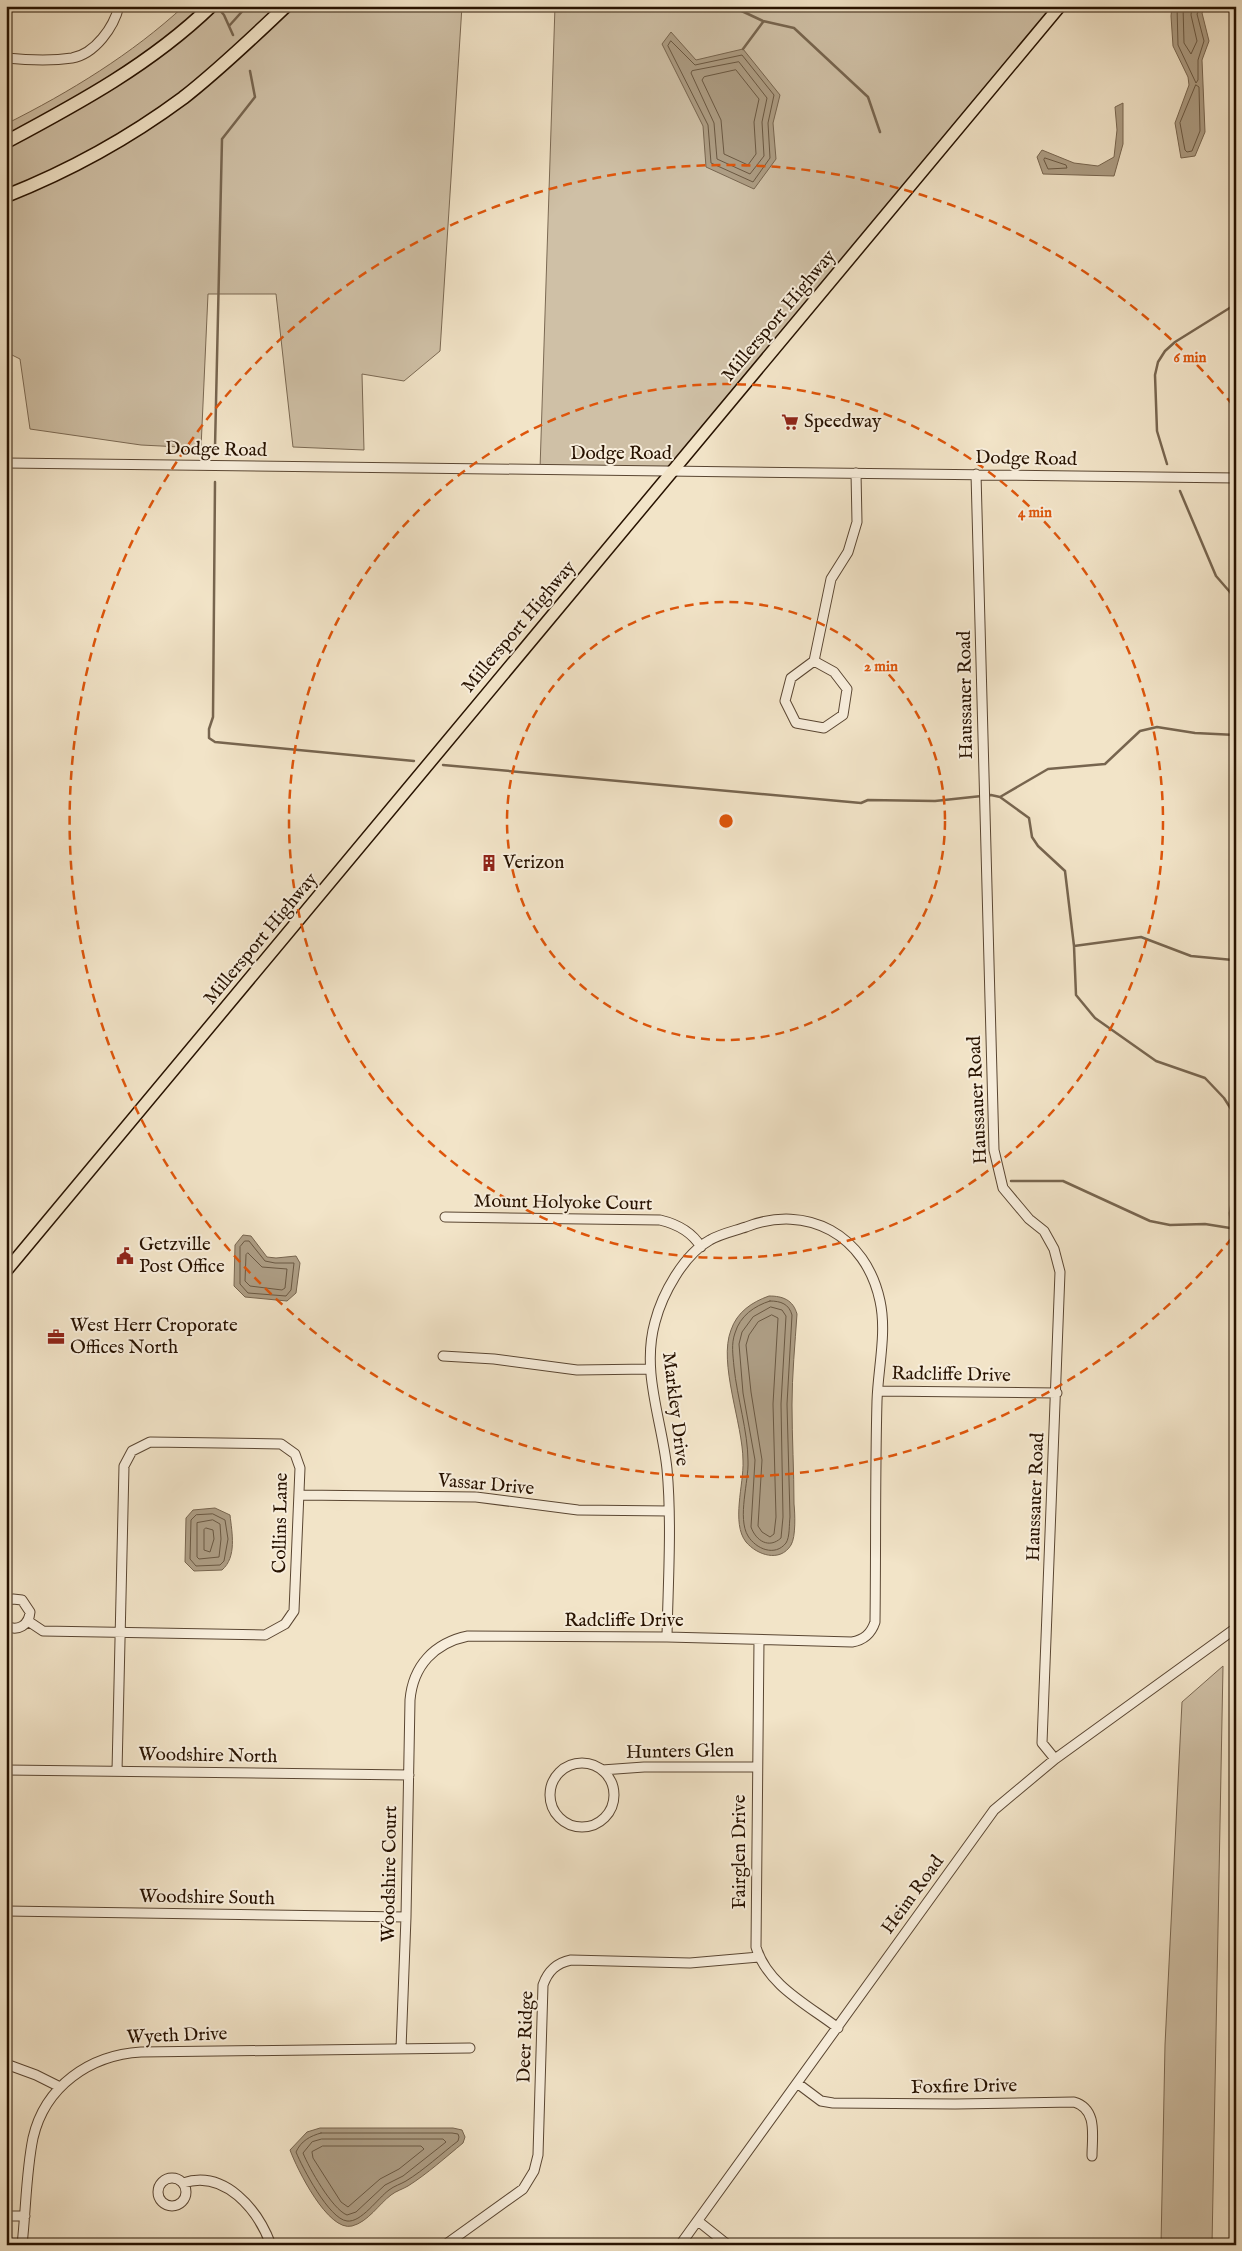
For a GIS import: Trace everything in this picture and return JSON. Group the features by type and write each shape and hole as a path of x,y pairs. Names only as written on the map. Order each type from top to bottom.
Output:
{"highway":[{"path":"6,142 82,102 144,62 190,26 211,6"},
{"path":"6,196 37,184 118,142 183,97 286,6"}],"main road":[{"name":"Millersport Highway","path":"6,1271 279,946 459,726 1060,6"}],"street":[{"path":"6,58 74,58 100,42 116,17 119,6"},
{"name":"Dodge Road","path":"6,463 1236,478"},
{"path":"814,661 834,672 847,689 843,715 824,728 796,723 785,701 791,678 814,661 831,579 848,552 857,522 856,473"},
{"name":"Haussauer Road","path":"976,474 994,1150 1003,1188 1029,1219 1044,1231 1054,1249 1060,1272 1042,1743 1055,1759"},
{"name":"Mount Holyoke Court","path":"445,1217 660,1220 677,1226 695,1238 701,1247"},
{"name":"Markley Drive","path":"666,1637 669,1511 667,1469 650,1369 652,1339 661,1304 678,1273 701,1247 710,1240 762,1220 778,1218 807,1220 832,1230 844,1239 864,1262 872,1276 880,1301 883,1335 878,1391"},
{"path":"443,1356 494,1358 577,1370 650,1369"},
{"name":"Radcliffe Drive","path":"410,1700 414,1678 425,1659 435,1650 457,1638 468,1636 666,1637 852,1642 862,1639 873,1633 875,1622 878,1391 1056,1393"},
{"name":"Collins Lane","path":"117,1771 120,1632 124,1466 132,1451 150,1442 281,1444 295,1454 300,1468 300,1495 294,1611 285,1624 265,1636 120,1632"},
{"name":"Vassar Drive","path":"300,1495 476,1497 578,1510 669,1511"},
{"path":"6,1601 17,1599 26,1603 30,1612 28,1621 20,1628 6,1626"},
{"path":"28,1621 44,1631 120,1632"},
{"name":"Heim Road","path":"680,2245 994,1810 1055,1759 1236,1628"},
{"name":"Fairglen Drive","path":"759,1640 755,1934 759,1957 776,1981 838,2028"},
{"name":"Woodshire Court","path":"401,2049 406,1917 410,1700"},
{"name":"Hunters Glen","path":"602,1770 609,1777 614,1797 606,1816 599,1822 579,1827 560,1819 554,1810 550,1794 554,1778 561,1770 571,1765 592,1764 602,1770 644,1767 757,1767"},
{"name":"Woodshire North","path":"6,1770 409,1775"},
{"name":"Woodshire South","path":"6,1911 406,1917"},
{"name":"Deer Ridge","path":"445,2245 523,2189 534,2171 538,2156 544,1985 550,1971 556,1966 571,1960 690,1963 759,1957"},
{"name":"Wyeth Drive","path":"22,2245 33,2139 45,2108 60,2087 97,2061 126,2053 470,2048"},
{"path":"6,2064 36,2075 60,2087"},
{"name":"Foxfire Drive","path":"797,2083 821,2101 833,2103 955,2104 1074,2102 1086,2108 1090,2114 1092,2120 1092,2156"},
{"path":"183,2183 192,2180 215,2184 236,2194 249,2205 259,2219 271,2245"},
{"path":"6,2216 25,2216"},
{"path":"698,2221 728,2245"}],"shaded area":[{"path":"184,6 462,6 440,351 404,381 362,374 364,450 293,447 276,294 208,294 201,448 141,445 30,429 20,359 6,352 6,124 54,99 100,71 164,24"},
{"path":"555,6 1060,6 674,470 540,469"},
{"path":"1223,1666 1212,2245 1161,2245 1165,2045 1182,1702"}],"water":[{"path":"1172,6 1207,6 1202,13 1209,41 1202,60 1205,132 1195,156 1181,158 1175,123 1189,85 1188,77 1173,46"},
{"path":"671,32 696,60 743,49 780,95 773,123 776,159 754,189 706,167 703,126 662,44"},
{"path":"1123,103 1123,144 1114,176 1043,174 1037,157 1042,150 1074,163 1098,166 1114,157 1117,130 1115,107"},
{"path":"243,1235 251,1236 267,1257 296,1256 300,1263 296,1293 287,1301 245,1297 234,1286 235,1245"},
{"path":"769,1296 787,1300 793,1305 797,1314 792,1394 794,1531 791,1545 786,1551 775,1555 762,1553 751,1547 746,1542 739,1525 739,1503 743,1470 742,1446 727,1359 731,1330 737,1318 746,1308"},
{"path":"215,1508 230,1515 232,1552 230,1558 222,1570 194,1571 185,1562 186,1518 193,1510"},
{"path":"320,2128 453,2128 462,2130 465,2137 463,2143 429,2171 393,2194 363,2221 352,2226 343,2225 324,2210 306,2184 290,2150 307,2132"}],"waterway":[{"path":"229,26 247,6"},
{"path":"731,6 763,21 794,28 868,97 880,132"},
{"path":"219,9 224,15 233,35"},
{"path":"743,49 763,22"},
{"path":"215,447 222,139 255,97 250,71"},
{"path":"1167,464 1157,431 1155,375 1158,362 1165,351 1175,342 1236,304"},
{"path":"215,482 213,717 209,729 209,738 215,742 414,761"},
{"path":"1180,491 1216,576 1236,599"},
{"path":"1000,797 1048,769 1105,764 1140,731 1157,727 1195,733 1236,735"},
{"path":"443,765 861,803 868,800 935,801 991,795 1000,797 1029,818 1032,837 1038,846 1065,871 1074,946 1076,995 1095,1018 1156,1061 1205,1078 1224,1098 1231,1109 1236,1126"},
{"path":"1074,946 1141,937 1191,956 1233,960 1236,957"},
{"path":"1236,1175 1230,1213 1232,1241 1236,1245"},
{"path":"1011,1181 1063,1181 1150,1221 1170,1225 1205,1224 1230,1228"}],"place":[{"name":"Speedway","path":"790,422"},
{"name":"Verizon","path":"489,863"},
{"name":"Getzville Post Office","path":"125,1256"},
{"name":"West Herr Croporate Offices North","path":"56,1337"}]}
